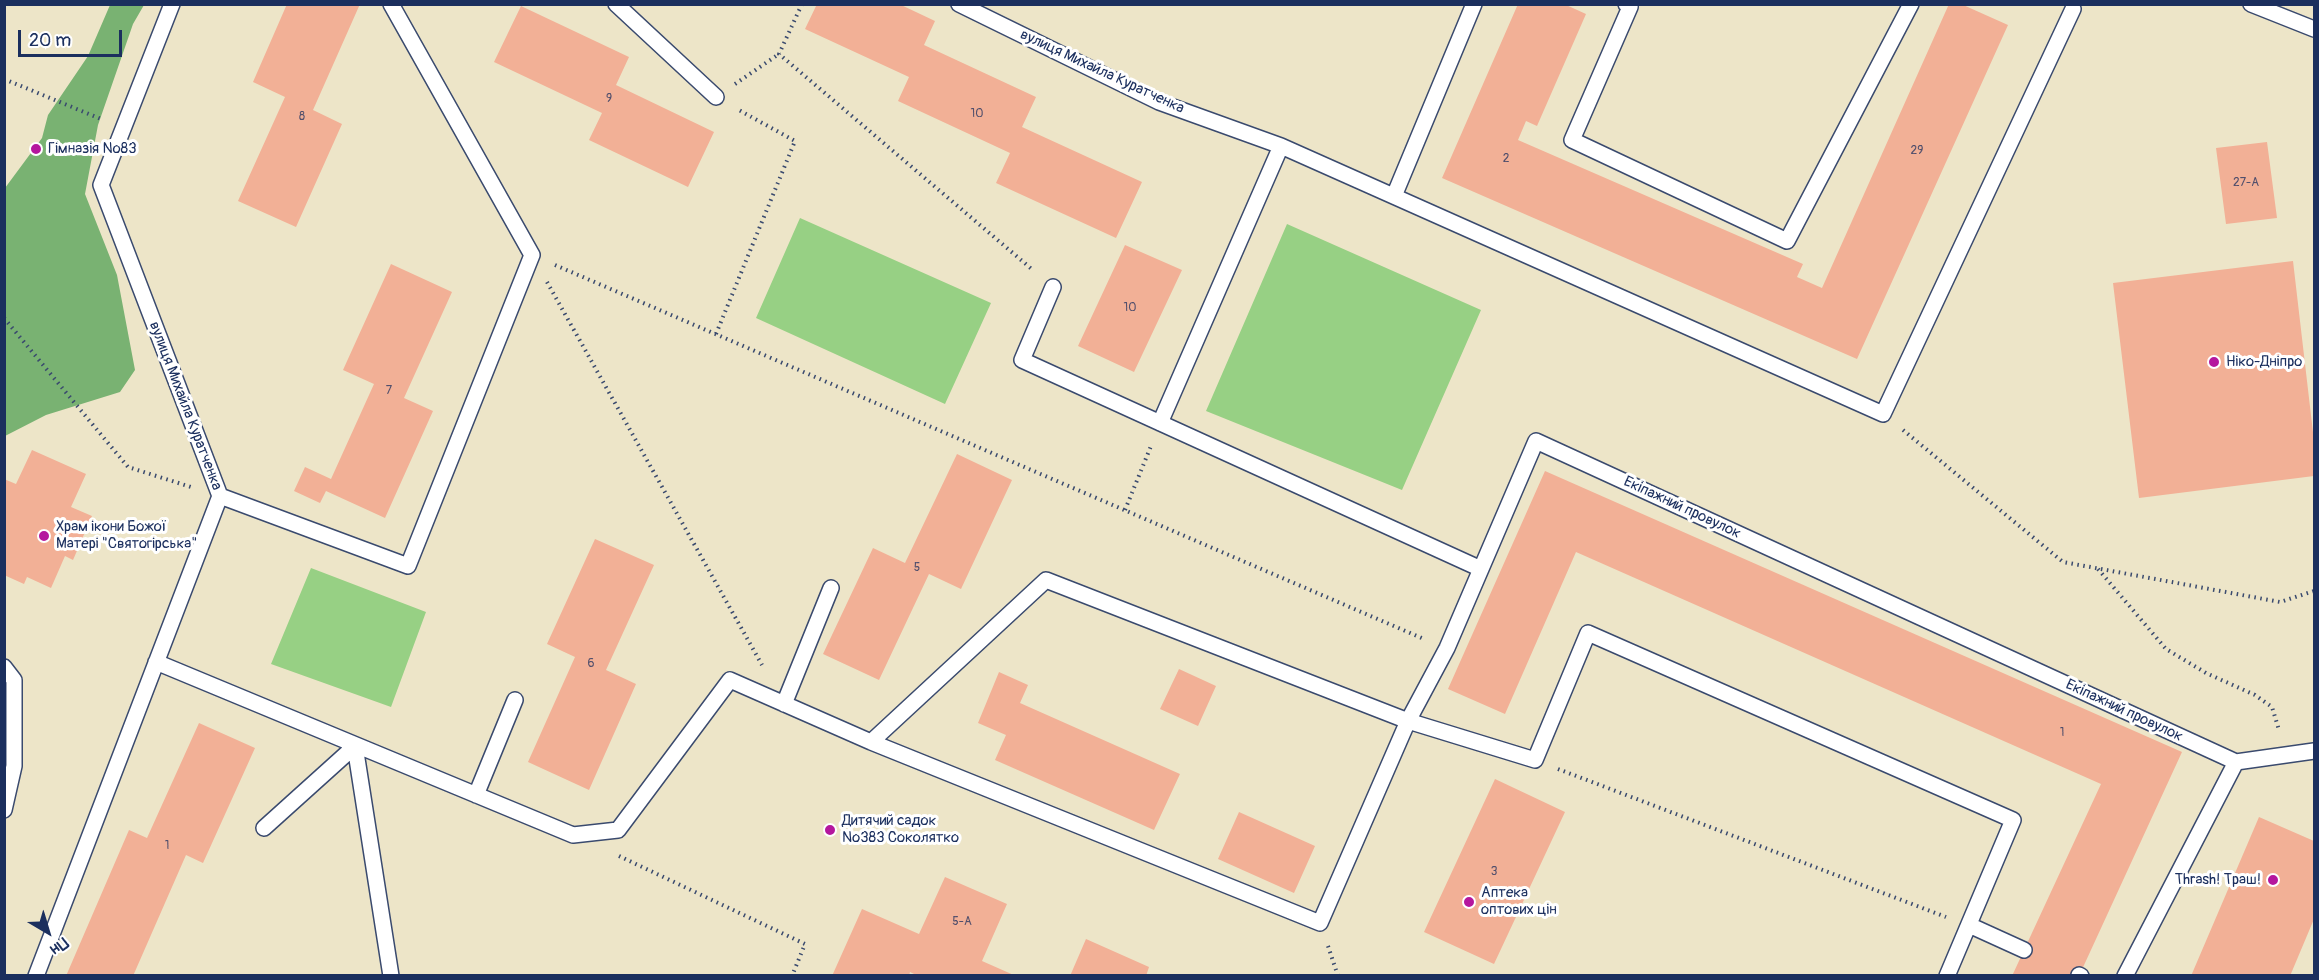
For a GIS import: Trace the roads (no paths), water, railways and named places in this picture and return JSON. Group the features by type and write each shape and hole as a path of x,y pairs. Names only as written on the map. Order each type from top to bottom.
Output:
{"lane":[{"name":"вулиця Михайла Куратченка","path":"36,975 220,496 101,184 172,4"},
{"path":"220,496 408,566 532,255 391,4"},
{"path":"615,4 716,98"},
{"name":"вулиця Михайла Куратченка","path":"959,4 1159,102 1281,146 1883,414 2071,6"},
{"path":"1394,196 1474,4"},
{"path":"1626,4 1630,7 1572,140 1787,241 1911,4"},
{"path":"2251,4 2314,29"},
{"path":"1160,423 1281,146"},
{"path":"1053,287 1022,360 1481,569"},
{"name":"Екіпажний провулок","path":"871,742 1320,923 1408,721 1447,648 1536,441 2236,762"},
{"path":"156,662 573,835 618,830 730,680 871,742 1046,580 1408,721 1535,760 1588,633 2013,820 1947,975"},
{"path":"784,704 831,588"},
{"path":"4,667 14,680 14,766 4,810"},
{"path":"476,795 515,700"},
{"path":"264,828 355,746"},
{"path":"355,746 392,975"},
{"path":"2126,975 2236,762 2314,751"},
{"path":"1969,926 2024,950"}],"place":[{"name":"Гімназія №83","path":"36,149"},
{"name":"Ніко-Дніпро","path":"2214,362"},
{"name":"Храм ікони Божої Матері \"Святогірська\"","path":"44,536"},
{"name":"Дитячий садок №383 Соколятко","path":"830,830"},
{"name":"Thrash! Траш!","path":"2273,880"},
{"name":"Аптека оптових цін","path":"1469,902"}]}
